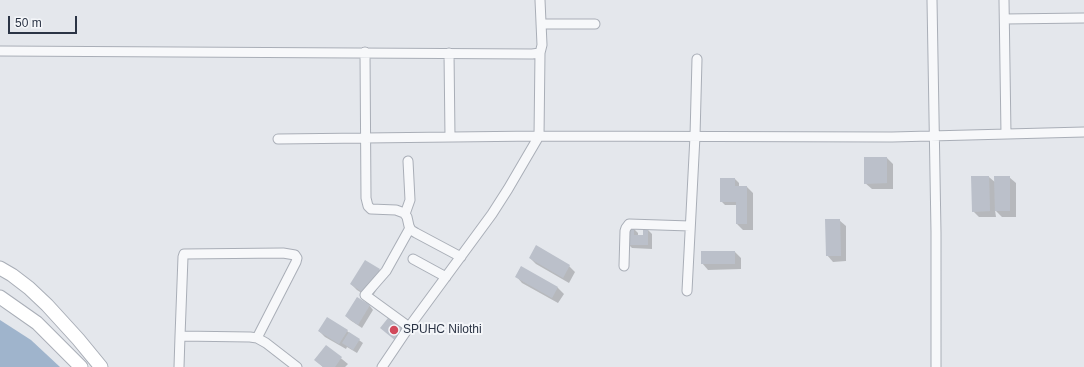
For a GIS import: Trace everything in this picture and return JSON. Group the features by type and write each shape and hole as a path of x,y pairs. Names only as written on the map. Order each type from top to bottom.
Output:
{"street":[{"path":"382,367 504,195 539,136 540,53 542,45 540,0"},
{"path":"932,0 936,232 936,367"},
{"path":"1004,0 1006,134"},
{"path":"1005,18 1084,18"},
{"path":"541,24 596,24"},
{"path":"0,51 540,53"},
{"path":"365,52 366,198 368,206 372,209 396,210 405,214 410,228 416,233 461,257"},
{"path":"449,53 450,137"},
{"path":"687,290 695,136 696,59"},
{"path":"278,139 539,136 892,136 1084,132"},
{"path":"405,214 410,200 408,161"},
{"path":"624,266 625,231 629,224 690,226"},
{"path":"409,327 365,295 386,271 410,228"},
{"path":"179,367 184,254 283,253 295,255 297,257 296,262 257,338"},
{"path":"413,259 446,277"},
{"path":"0,268 29,288 47,305 101,367"},
{"path":"0,297 37,323 81,367"},
{"path":"180,336 250,337 261,339 297,367"}],"water":[{"path":"0,320 31,340 60,367 0,367"}],"building":[{"path":"864,157 887,157 887,183 864,184"},
{"path":"971,176 989,176 990,211 972,212"},
{"path":"994,176 1010,176 1010,211 995,211"},
{"path":"720,178 735,178 735,186 747,186 747,224 736,224 736,202 720,202"},
{"path":"825,219 840,219 841,256 826,256"},
{"path":"627,228 634,228 634,235 643,235 643,228 648,229 648,245 627,245"},
{"path":"536,245 570,265 563,278 529,258"},
{"path":"701,251 735,251 735,264 701,264"},
{"path":"365,260 380,269 365,294 350,284"},
{"path":"521,266 558,287 552,298 515,277"},
{"path":"357,297 370,305 358,325 345,316"},
{"path":"327,317 348,330 339,344 318,331"},
{"path":"388,318 404,330 396,341 380,328"},
{"path":"349,332 360,339 353,350 342,343"},
{"path":"326,345 342,357 335,367 323,367 314,360"}],"place":[{"name":"SPUHC Nilothi","path":"394,330"}]}
